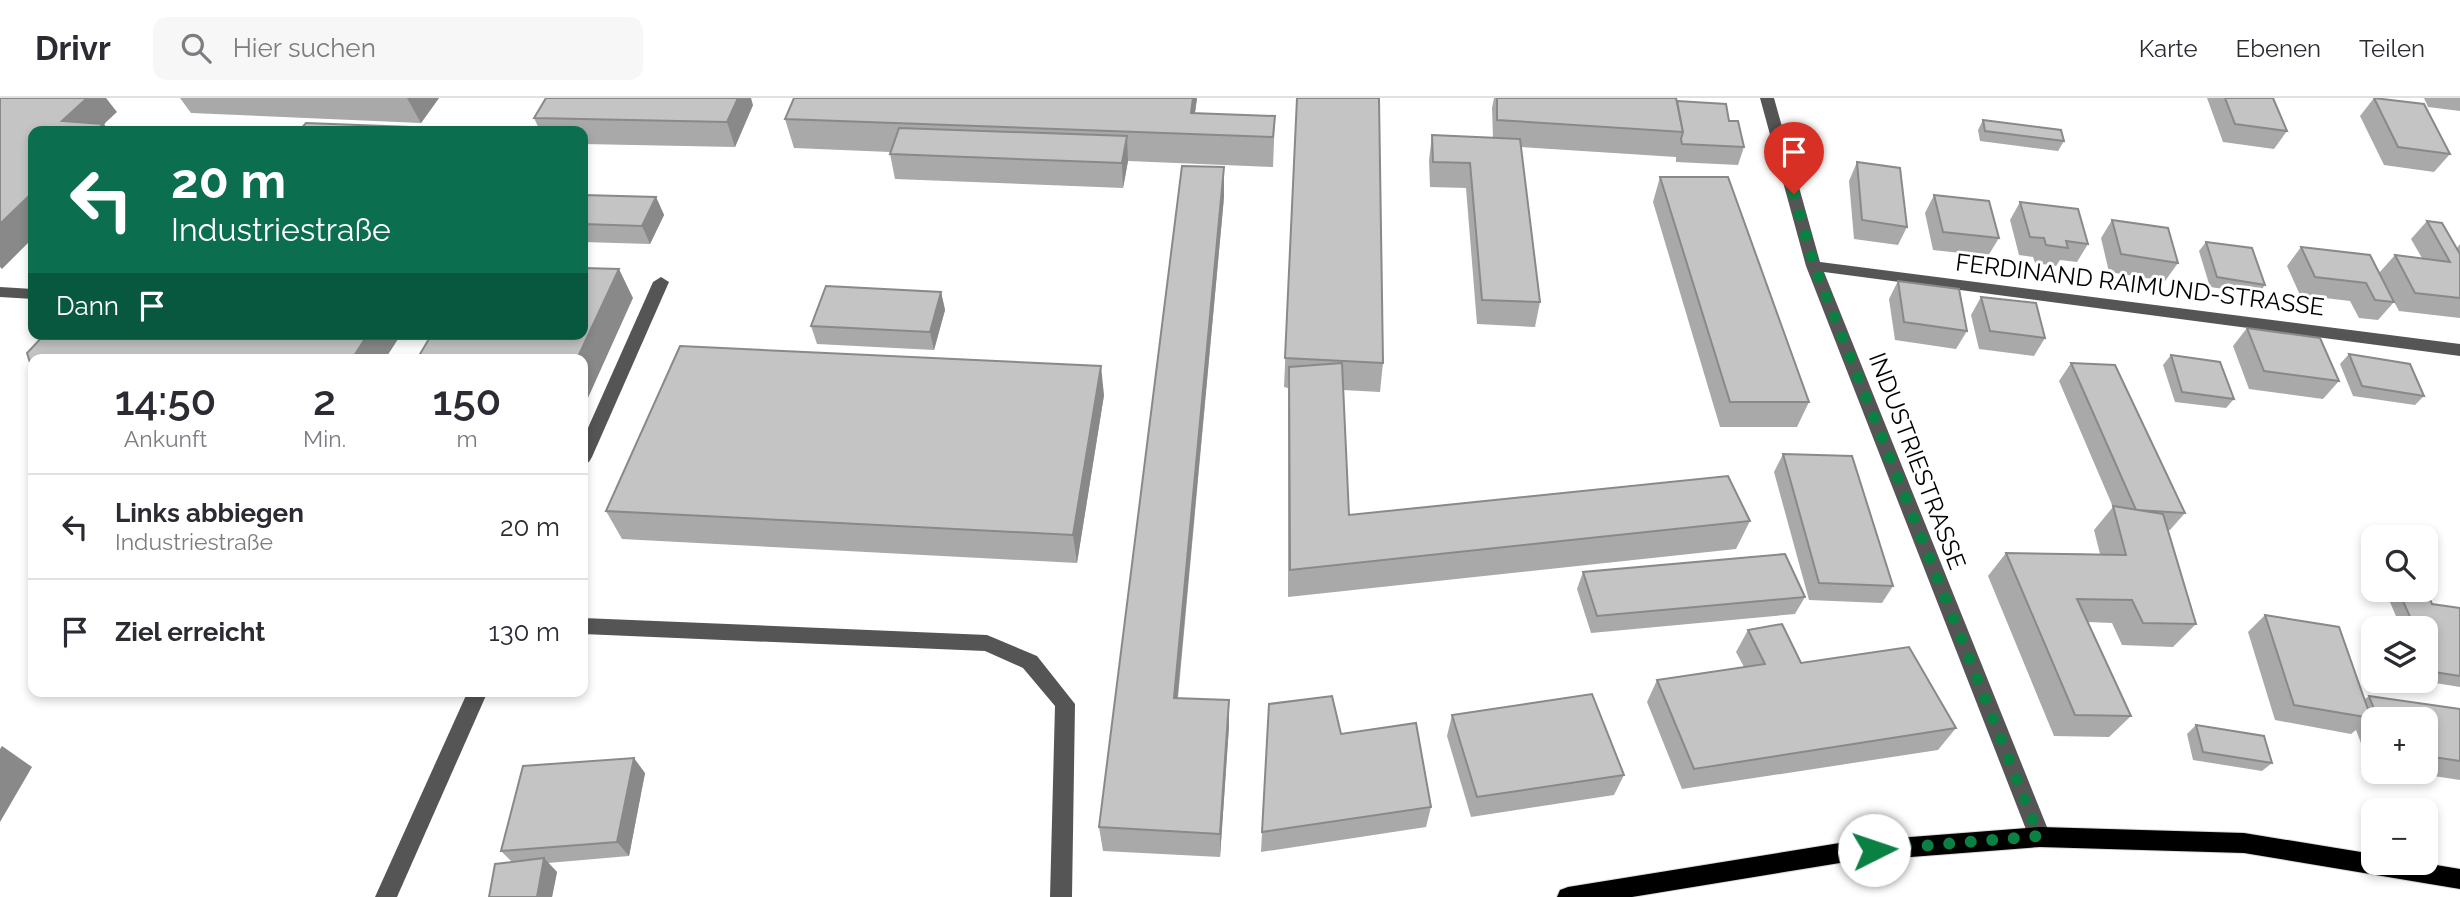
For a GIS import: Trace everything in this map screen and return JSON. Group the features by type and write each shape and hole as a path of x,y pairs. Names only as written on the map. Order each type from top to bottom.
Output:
{"main road":[{"path":"1568,897 1846,852 2039,836 2244,843 2460,879"}],"street":[{"name":"INDUSTRIESTRASSE","path":"1767,98 1814,265 2039,836"},
{"name":"FERDINAND RAIMUND-STRASSE","path":"1814,265 2460,350"},
{"path":"588,446 661,282"},
{"path":"0,292 28,294"},
{"path":"588,626 987,643 1030,663 1065,704 1061,897"},
{"path":"386,897 475,697"}],"building":[{"path":"0,98 87,98 62,121 103,124 101,126 28,126 28,197 0,224"},
{"path":"546,98 738,98 727,122 534,118"},
{"path":"794,98 1193,98 1191,113 1275,116 1273,137 785,119"},
{"path":"1297,98 1379,98 1383,363 1285,358"},
{"path":"1497,98 1676,98 1683,132 1497,120"},
{"path":"2225,98 2273,98 2287,131 2235,124"},
{"path":"2374,98 2424,104 2450,154 2398,147"},
{"path":"1677,101 1726,104 1729,121 1738,121 1744,147 1682,144 1683,132"},
{"path":"1983,120 2061,130 2064,141 1985,131"},
{"path":"306,123 383,126 303,126"},
{"path":"899,128 1127,136 1122,163 890,154"},
{"path":"1432,135 1520,139 1540,302 1482,300 1470,163 1433,162"},
{"path":"1857,162 1900,168 1907,227 1862,220"},
{"path":"1182,166 1224,167 1174,698 1229,700 1220,834 1099,827"},
{"path":"1660,177 1728,177 1809,402 1730,402"},
{"path":"588,195 656,197 642,226 588,224"},
{"path":"1934,195 1989,201 1999,238 1943,232"},
{"path":"2020,202 2078,209 2088,244 2066,241 2068,248 2046,245 2044,238 2030,237"},
{"path":"2112,220 2168,228 2178,263 2121,254"},
{"path":"2427,221 2442,223 2460,254 2460,298 2415,293 2395,255 2450,262"},
{"path":"2206,242 2252,248 2265,285 2217,277"},
{"path":"2301,247 2370,255 2394,302 2375,300 2366,283 2315,277"},
{"path":"588,268 619,269 588,335"},
{"path":"1898,281 1959,289 1967,331 1904,322"},
{"path":"826,286 941,292 930,332 811,326"},
{"path":"1981,297 2036,303 2045,338 1990,331"},
{"path":"2247,328 2320,338 2339,381 2264,371"},
{"path":"39,340 364,340 355,354 28,354 28,356 27,353"},
{"path":"428,340 586,340 579,354 420,354"},
{"path":"680,346 1101,366 1073,535 606,511"},
{"path":"2349,354 2410,364 2424,396 2362,386"},
{"path":"2171,355 2220,362 2234,399 2182,392"},
{"path":"1342,363 1349,515 1728,476 1750,521 1290,570 1289,367"},
{"path":"2071,363 2115,365 2185,513 2136,510"},
{"path":"1783,454 1852,456 1893,586 1819,583"},
{"path":"2113,506 2163,514 2196,624 2143,623 2132,600 2077,599 2131,716 2075,715 2006,553 2126,555"},
{"path":"1785,554 1805,597 1597,616 1583,572"},
{"path":"2403,602 2431,602 2460,608 2460,676 2438,673 2438,616 2410,616"},
{"path":"2265,615 2339,627 2367,707 2361,707 2361,716 2294,705"},
{"path":"1782,624 1801,663 1909,647 1956,728 1694,769 1657,680 1765,664 1748,630"},
{"path":"1592,694 1624,775 1477,797 1452,715"},
{"path":"1332,696 1341,734 1416,723 1431,807 1262,832 1269,704"},
{"path":"2369,696 2460,709 2460,761 2438,758 2438,707 2373,707"},
{"path":"2196,725 2264,736 2272,763 2203,752"},
{"path":"634,758 617,842 501,851 523,766"},
{"path":"544,858 537,897 489,897 495,864"}],"route":[{"path":"1794,194 1814,265 2039,836 1874,850"}]}
